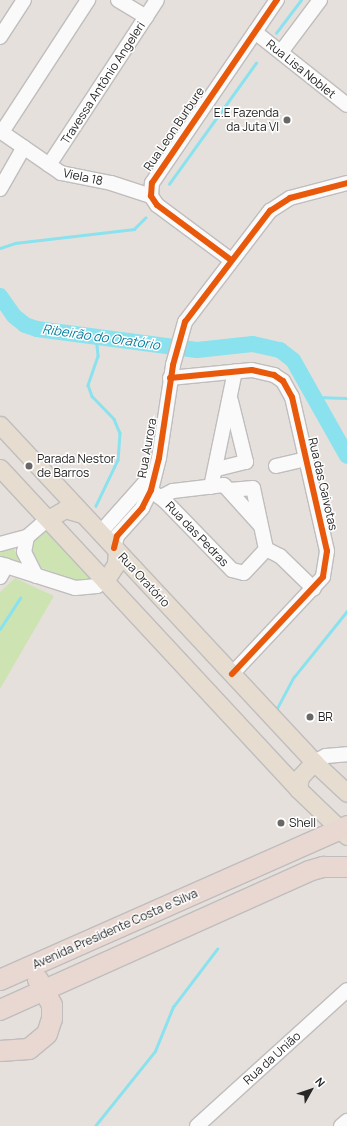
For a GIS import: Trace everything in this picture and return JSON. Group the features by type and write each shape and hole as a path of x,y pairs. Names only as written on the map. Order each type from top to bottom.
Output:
{"highway":[{"name":"Avenida Presidente Costa e Silva","path":"0,980 230,878 345,830"},
{"path":"0,1010 316,869 347,867"},
{"path":"0,1052 29,1049 47,1034 52,1012 44,990 27,968"}],"main road":[{"name":"Rua Oratório","path":"0,425 271,717 347,794"},
{"path":"0,468 298,789 345,830"},
{"path":"48,519 65,509 82,514"},
{"path":"105,581 116,564 116,550"},
{"path":"298,789 300,777 314,762"}],"street":[{"path":"0,37 24,0"},
{"path":"1,131 88,0"},
{"path":"118,0 146,17"},
{"name":"Travessa Antônio Angeleri","path":"49,165 157,0"},
{"name":"Rua Leon Burbure","path":"151,196 154,177 278,0"},
{"path":"282,52 320,0"},
{"name":"Rua Lisa Noblet","path":"255,32 347,105"},
{"name":"Viela 18","path":"1,131 49,165 66,175 111,183 151,196"},
{"path":"0,189 24,147"},
{"name":"Rua Aurora","path":"116,550 117,536 142,508 151,491 180,333 192,312 259,222 281,203 307,192 347,183"},
{"path":"151,196 157,205 232,260"},
{"name":"Rua das Gaivotas","path":"173,366 187,379 235,371 252,370 274,375 283,381 292,397 327,551 326,569 314,589 232,674"},
{"path":"211,487 217,469 231,400 235,371"},
{"path":"217,469 246,462 231,400"},
{"path":"276,466 306,459"},
{"path":"151,491 173,491 224,485 230,490 253,488 266,549 280,556 314,589"},
{"name":"Rua Aurora","path":"100,533 151,491"},
{"name":"Rua das Pedras","path":"151,491 232,570 239,573 248,572 266,549"},
{"path":"0,544 27,537 48,519"},
{"path":"27,537 24,552 36,576"},
{"path":"2,569 36,576 75,588 97,586 105,581"},
{"path":"314,762 326,756 347,754"},
{"name":"Rua da União","path":"197,1126 347,990"},
{"path":"342,1126 347,1121"}],"green space":[{"path":"44,532 50,532 93,576 91,579 75,580 39,567 30,557 32,546 38,536"},
{"path":"14,549 20,559 18,562 0,558 0,550"},
{"path":"15,578 54,596 0,689 0,592"}],"waterway":[{"path":"276,33 301,0"},
{"path":"169,184 256,63"},
{"path":"0,248 15,243 134,229 145,218"},
{"name":"Ribeirão do Oratório","path":"0,296 14,316 25,325 37,329 197,350 253,344 280,350 293,360 347,456"},
{"path":"96,336 98,356 88,385 92,396 114,419 120,433 118,460 96,506"},
{"path":"315,397 347,398"},
{"path":"0,629 20,598"},
{"path":"275,712 294,677 347,611"},
{"path":"95,1126 155,1051 173,1007 217,949"}],"cycle path":[{"path":"231,260 157,205 151,196 152,183 277,0"},
{"path":"114,548 117,536 142,508 151,490 159,458 173,365 185,322 270,211 290,198 347,183"},
{"path":"170,378 252,370 274,375 283,381 292,397 327,551 323,577 232,674"}],"place":[{"name":"E.E Fazenda da Juta VI","path":"287,120"},
{"name":"Parada Nestor de Barros","path":"29,466"},
{"name":"BR","path":"310,717"},
{"name":"Shell","path":"281,823"}]}
